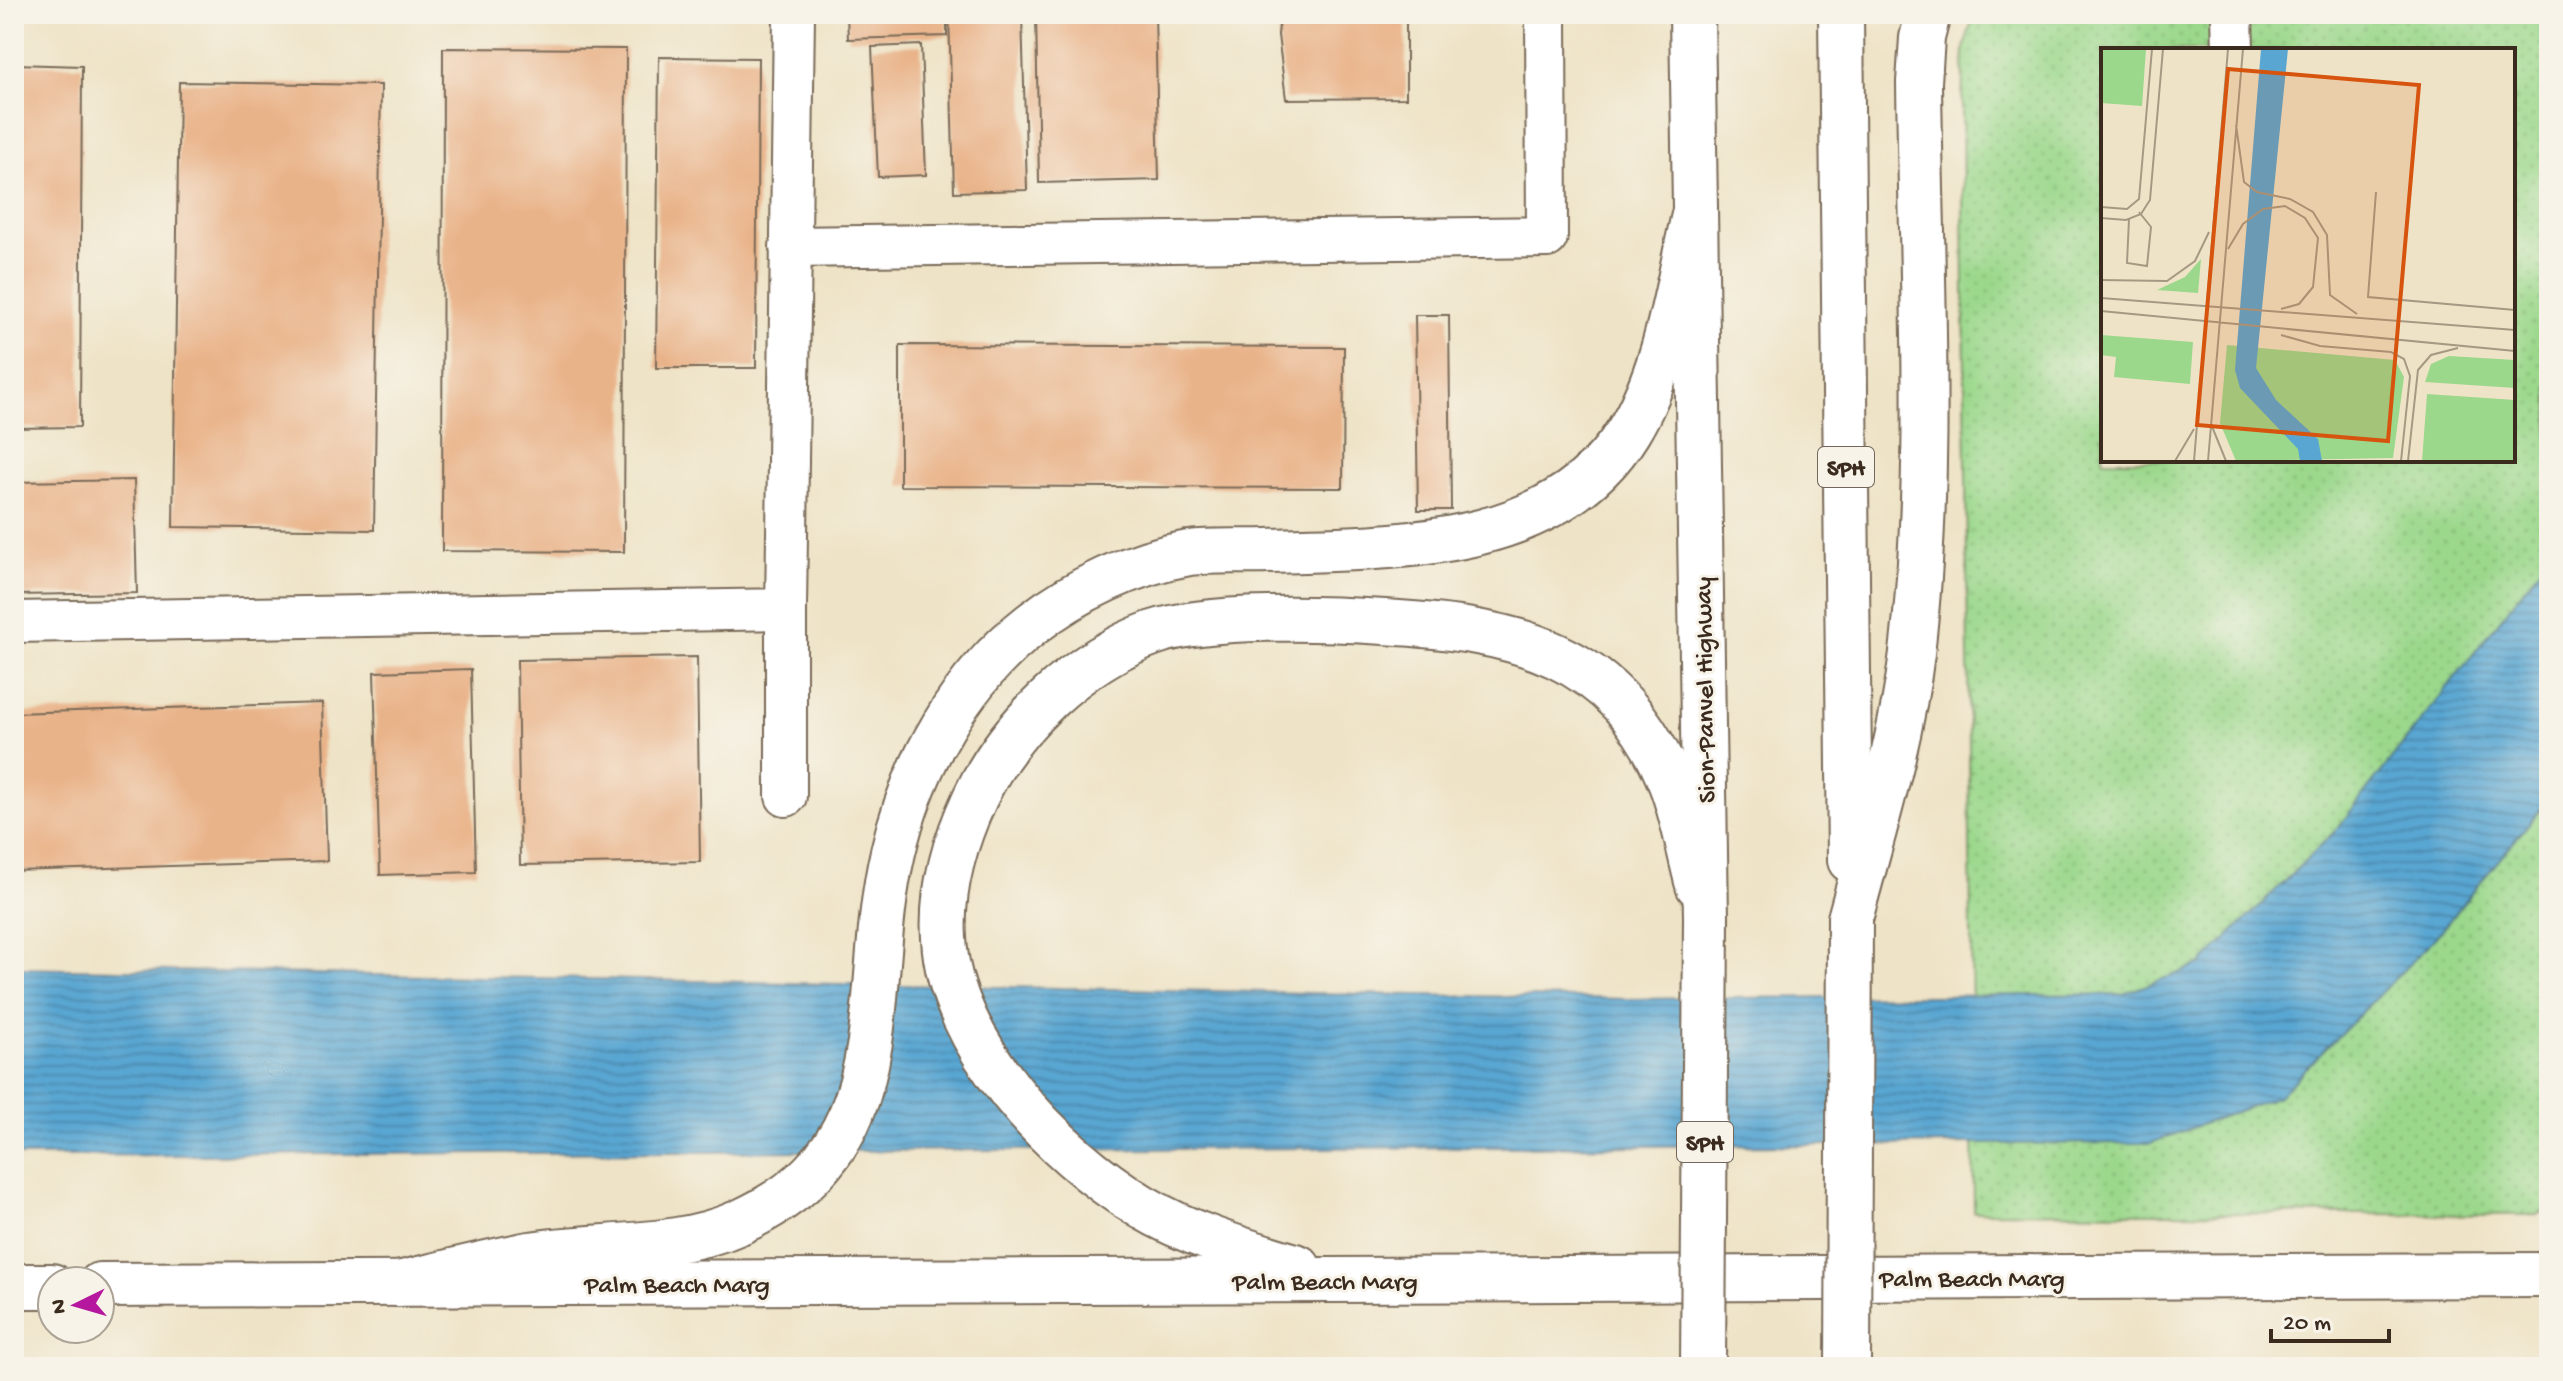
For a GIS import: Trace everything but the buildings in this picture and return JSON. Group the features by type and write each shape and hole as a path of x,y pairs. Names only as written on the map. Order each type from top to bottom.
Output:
{"main road":[{"name":"Sion-Panvel Highway","path":"1692,14 1706,918 1703,1367"},
{"name":"SPH","path":"1841,14 1850,919 1848,1367"},
{"path":"1850,919 1891,761 1908,671 1922,546 1919,82 1922,38 1928,14"},
{"path":"398,1284 530,1254 669,1240 736,1224 796,1192 839,1141 861,1093 876,1009 881,940 893,852 922,764 970,683 1032,623 1125,569 1191,553 1362,549 1440,540 1501,528 1551,506 1589,477 1626,435 1657,374 1695,211"},
{"path":"1340,1280 1223,1244 1142,1207 1057,1142 1015,1096 978,1042 953,988 944,938 947,883 963,825 983,781 1015,732 1099,662 1154,633 1216,621 1369,621 1448,626 1508,636 1559,655 1599,682 1638,724 1671,783 1706,918"},
{"name":"Palm Beach Marg","path":"116,1285 2549,1275"},
{"path":"14,1286 36,1286"}],"street":[{"path":"786,796 794,14"},
{"path":"790,247 1547,237 1546,14"},
{"path":"2232,14 2233,48"},
{"path":"14,622 786,609"}],"green space":[{"path":"1974,14 2549,14 2549,1210 2536,1215 1974,1212 1962,104 1964,48"}],"water":[{"path":"2549,557 2549,799 2434,939 2279,1096 2151,1143 14,1156 14,968 1628,999 2123,994 2200,965 2336,830"}]}
